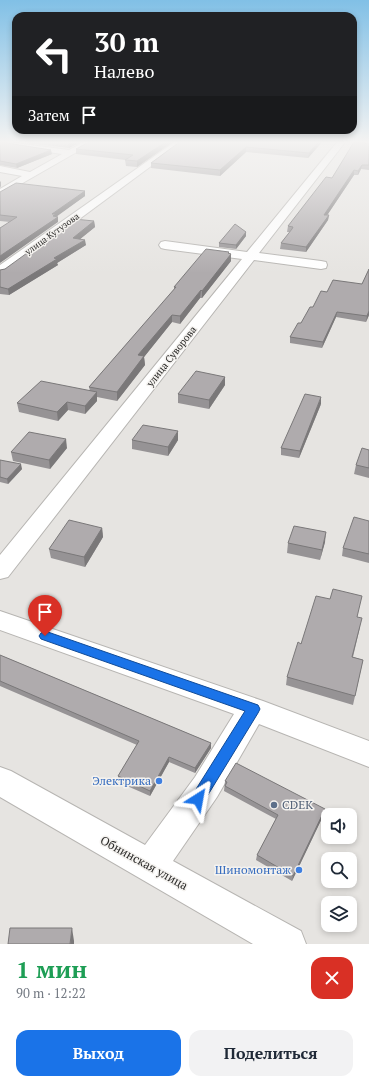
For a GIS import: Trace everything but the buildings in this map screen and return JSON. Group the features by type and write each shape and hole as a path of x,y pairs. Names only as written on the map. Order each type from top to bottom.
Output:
{"street":[{"path":"0,193 14,185"},
{"name":"улица Кутузова","path":"0,271 120,185"},
{"name":"улица Суворова","path":"0,570 307,185"},
{"path":"165,245 321,265"},
{"path":"0,620 253,709 369,754"},
{"path":"150,866 206,787 253,709"},
{"name":"Обнинская улица","path":"0,783 288,944"}],"place":[{"name":"Электрика","path":"159,781"},
{"name":"CDEK","path":"274,805"},
{"name":"Шиномонтаж","path":"299,870"}],"route":[{"path":"45,636 253,709 198,799"}]}
